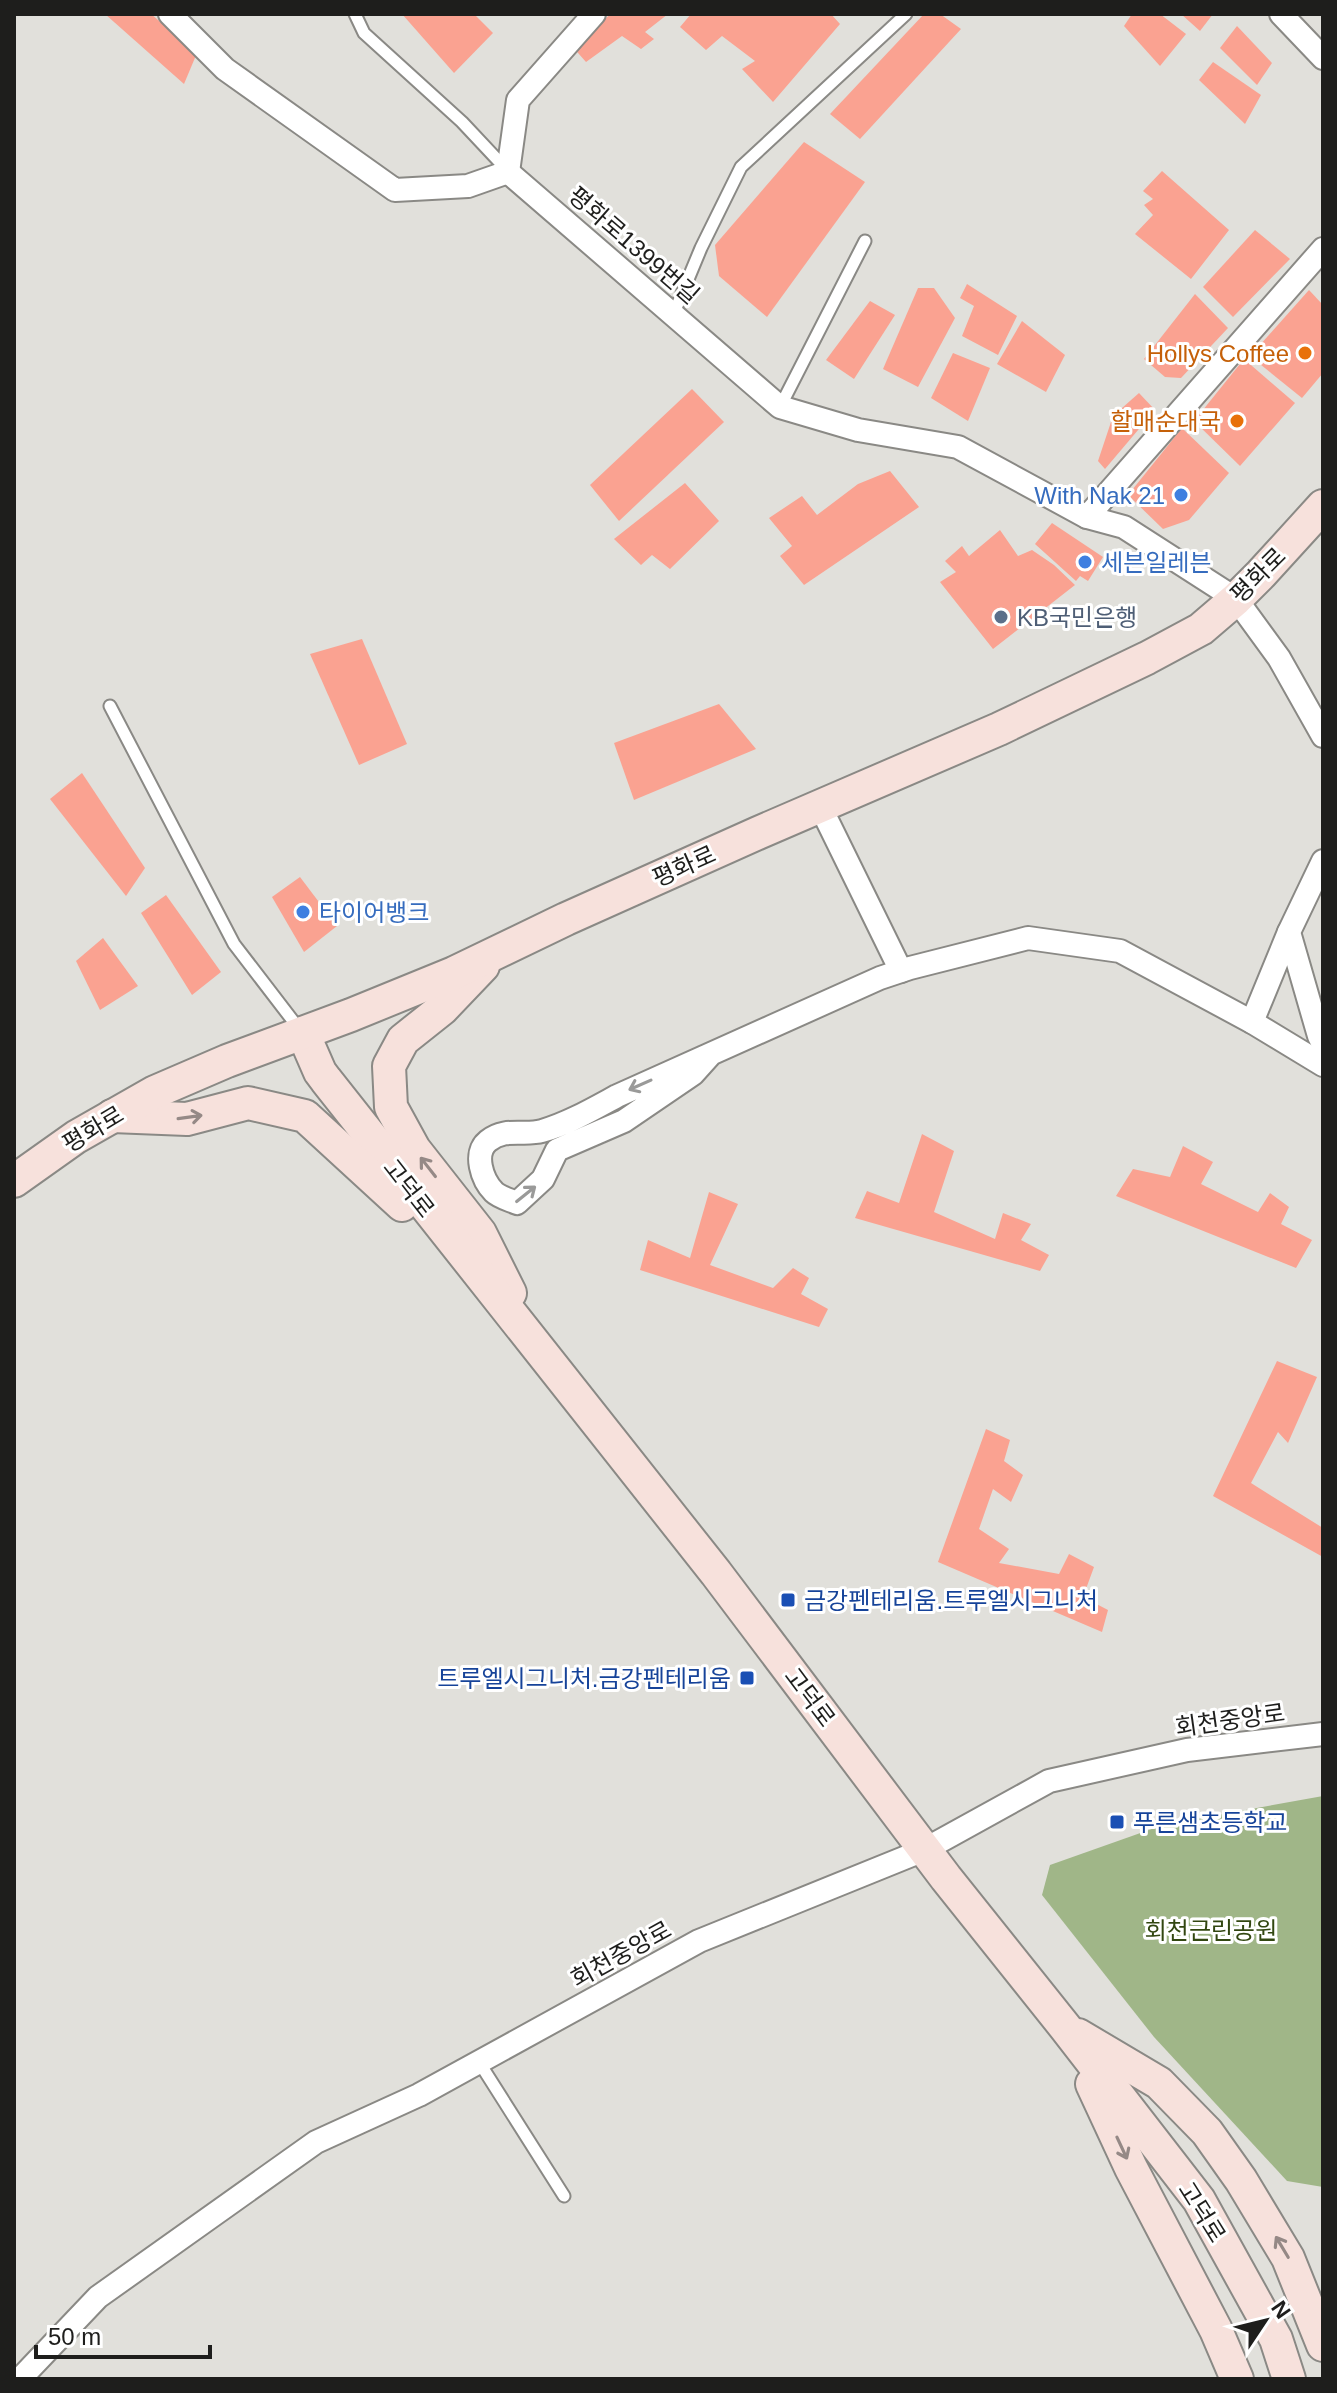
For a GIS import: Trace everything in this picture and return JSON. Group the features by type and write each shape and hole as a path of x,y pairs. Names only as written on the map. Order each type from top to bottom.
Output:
{"main road":[{"name":"평화로","path":"14,1181 112,1116 155,1092 454,973 566,919 1011,723 1147,658 1201,629 1236,599 1323,506"},
{"path":"496,953 442,1009 403,1040 389,1066 391,1107 414,1149 480,1233 540,1353"},
{"name":"고덕로","path":"303,1033 320,1072 716,1573 924,1850 1199,2200 1276,2339 1289,2379"},
{"path":"112,1116 187,1119 248,1103 305,1116 485,1283"},
{"path":"14,1162 52,1154"},
{"path":"1065,2027 1159,2083 1207,2132 1241,2180 1288,2258 1323,2345"},
{"path":"1065,2027 1131,2168 1216,2330 1237,2379"}],"street":[{"path":"170,14 225,69 395,190 468,186 508,172 518,100 594,14"},
{"path":"1281,14 1323,58"},
{"name":"평화로1399번길","path":"508,172 780,407 858,430 958,447 1087,517 1124,527 1236,599"},
{"path":"1087,517 1323,249"},
{"path":"1236,599 1279,658 1323,736"},
{"path":"820,806 901,971"},
{"path":"1252,1022 1289,932 1323,861"},
{"path":"1289,932 1323,1044"},
{"path":"711,1054 693,1074 624,1121 557,1150 543,1179 517,1203 494,1192 482,1173 480,1154 486,1142 504,1133 539,1132 578,1117 617,1096 880,978 1028,938 1120,951 1252,1022 1323,1065"},
{"name":"회천중앙로","path":"20,2379 98,2297 316,2142 419,2095 699,1941 924,1850 1049,1781 1187,1750 1323,1734"}],"lane":[{"path":"355,14 364,33 462,122 508,172"},
{"path":"674,313 701,248 741,167 906,14"},
{"path":"780,407 865,241"},
{"path":"110,706 234,944 303,1033"},
{"path":"479,2062 564,2196"}],"green space":[{"name":"회천근린공원","path":"1323,1796 1323,2187 1287,2181 1154,2037 1042,1895 1050,1865 1163,1825"}],"building":[{"path":"105,14 151,14 197,53 184,84"},
{"path":"402,14 474,14 493,33 454,73"},
{"path":"611,14 668,14 645,32 654,39 641,49 622,36 586,62 571,45"},
{"path":"691,14 831,14 840,24 773,102 742,69 755,61 722,36 706,50 680,27"},
{"path":"924,14 940,14 961,29 860,139 830,114"},
{"path":"1132,14 1160,14 1186,34 1160,66 1124,26"},
{"path":"1181,14 1213,14 1200,31"},
{"path":"1237,26 1272,63 1257,85 1220,48"},
{"path":"1213,62 1261,95 1245,124 1199,80"},
{"path":"804,142 865,182 767,317 719,276 715,245"},
{"path":"1162,171 1229,230 1191,279 1135,234 1153,215 1144,205 1153,199 1143,191"},
{"path":"1255,230 1290,259 1233,317 1203,287"},
{"path":"967,284 1017,316 998,355 962,336 974,306 960,298"},
{"path":"918,288 934,288 955,318 918,387 883,369"},
{"path":"1309,290 1323,305 1323,373 1302,398 1250,356"},
{"path":"1195,294 1228,328 1181,378 1165,377 1144,359"},
{"path":"870,301 895,315 854,379 826,360"},
{"path":"1022,321 1065,355 1046,392 997,364"},
{"path":"953,353 990,368 968,421 931,398"},
{"path":"1244,359 1295,403 1240,466 1194,421"},
{"path":"692,389 724,422 619,521 590,485"},
{"path":"1139,393 1155,410 1105,469 1098,461 1113,416"},
{"path":"1182,428 1229,473 1189,520 1163,529 1128,495"},
{"path":"890,471 919,507 804,585 780,556 792,546 769,518 802,496 817,515 858,484"},
{"path":"685,483 719,521 670,569 652,555 641,565 614,539"},
{"path":"1052,523 1103,557 1088,581 1080,576 1076,581 1035,544"},
{"name":"KB국민은행","path":"1000,530 1018,556 1032,550 1075,585 993,649 940,582 956,572 945,561 962,546 969,556"},
{"path":"362,639 407,744 359,765 310,654"},
{"path":"719,704 756,749 634,800 614,743"},
{"path":"82,773 145,868 126,896 50,799"},
{"name":"타이어뱅크","path":"300,877 337,926 304,952 272,897"},
{"path":"166,895 221,972 192,995 141,913"},
{"path":"103,938 138,986 100,1010 76,961"},
{"path":"922,1134 954,1151 934,1212 995,1239 1003,1213 1031,1224 1021,1240 1049,1255 1040,1271 855,1218 867,1191 899,1203"},
{"path":"1183,1146 1213,1162 1201,1184 1258,1212 1270,1193 1289,1207 1281,1224 1312,1240 1296,1268 1116,1196 1133,1169 1170,1177"},
{"path":"709,1192 738,1204 710,1265 773,1288 793,1268 809,1278 801,1294 828,1309 819,1327 640,1270 648,1240 690,1258"},
{"path":"1277,1361 1317,1377 1288,1443 1278,1432 1251,1483 1323,1528 1323,1557 1213,1496"},
{"path":"986,1429 1010,1440 1004,1461 1023,1475 1011,1502 993,1489 979,1529 1009,1549 999,1563 1059,1574 1069,1554 1094,1567 1083,1597 1108,1610 1102,1632 938,1562"}],"place":[{"name":"Hollys Coffee","path":"1305,353"},
{"name":"할매순대국","path":"1237,421"},
{"name":"With Nak 21","path":"1181,495"},
{"name":"세븐일레븐","path":"1085,562"},
{"name":"KB국민은행","path":"1001,617"},
{"name":"타이어뱅크","path":"303,912"},
{"name":"금강펜테리움.트루엘시그니처","path":"788,1600"},
{"name":"트루엘시그니처.금강펜테리움","path":"747,1678"},
{"name":"푸른샘초등학교","path":"1117,1822"}]}
